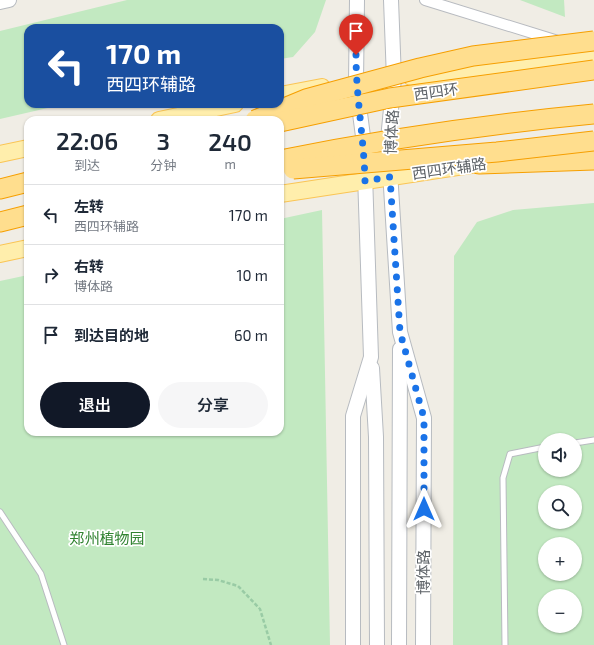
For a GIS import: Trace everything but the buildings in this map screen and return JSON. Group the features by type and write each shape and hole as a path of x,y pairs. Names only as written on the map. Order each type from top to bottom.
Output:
{"highway":[{"path":"569,44 594,37"},
{"path":"265,116 306,99 420,68 473,56 594,40"},
{"name":"西四环","path":"284,121 390,98 594,70"},
{"path":"284,159 388,139 538,119 594,114"},
{"path":"284,170 349,163 497,152 594,141"},
{"path":"479,164 594,160"},
{"path":"0,189 24,183"},
{"path":"0,222 24,216"}],"main road":[{"path":"284,94 356,83 594,58"},
{"path":"178,116 216,108"},
{"name":"西四环辅路","path":"284,193 536,155 594,141"},
{"path":"0,154 24,149"},
{"path":"0,254 24,249"}],"street":[{"path":"0,2 9,0"},
{"name":"博体路","path":"353,645 353,416 371,357 364,144 356,83 357,0"},
{"name":"博体路","path":"391,0 394,79 388,139 400,332 424,418 423,645"},
{"path":"425,0 594,52"},
{"path":"399,645 400,332"},
{"path":"371,357 376,437 377,645"}],"lane":[{"path":"582,442 594,440"},
{"path":"504,645 503,478 510,454 538,448"},
{"path":"0,512 41,574 64,645"}],"path":[{"path":"203,579 218,580 238,586 260,609 271,645"}],"green space":[{"path":"127,0 326,0 315,32 293,57 284,58 284,24 29,24"},
{"path":"520,0 564,0 565,17"},
{"path":"24,25 24,108 48,108 0,119 0,31"},
{"path":"594,203 594,645 453,645 454,256 477,222 513,210"},
{"name":"郑州植物园","path":"322,210 330,645 0,645 0,281 24,276 24,436 284,436 284,218"}],"route":[{"path":"356,55 356,83 364,144 365,181 390,177 400,332 424,418 424,509"}]}
